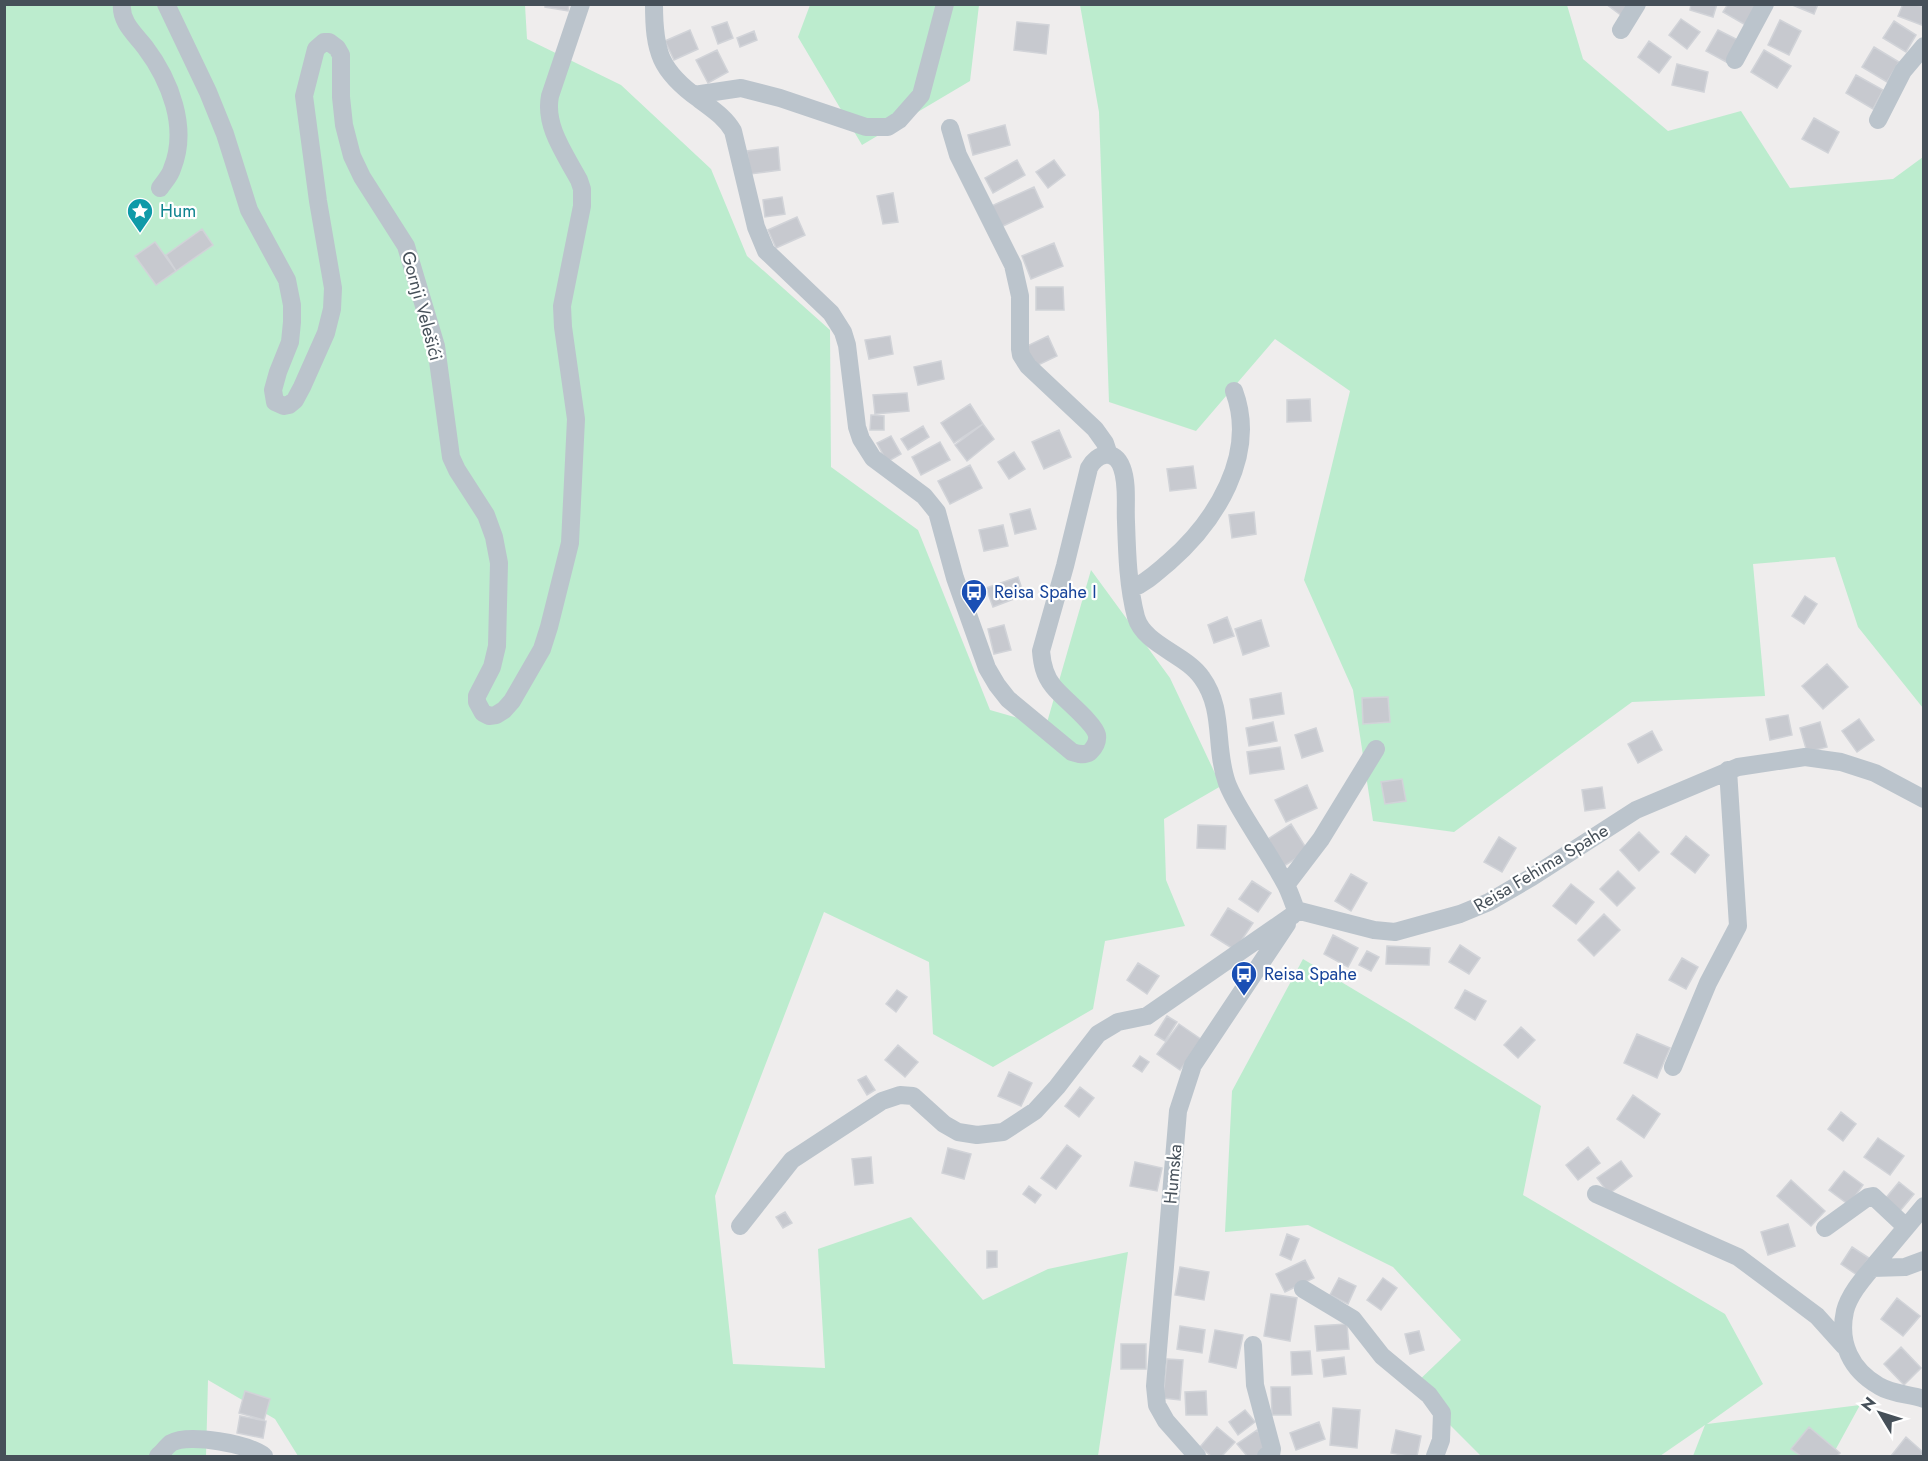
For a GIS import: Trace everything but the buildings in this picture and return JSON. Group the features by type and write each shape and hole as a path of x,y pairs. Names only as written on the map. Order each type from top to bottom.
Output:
{"street":[{"path":"122,4 121,12 124,19 165,78 175,107 178,140 176,157 172,171 160,188"},
{"name":"Gornji Velešići","path":"166,4 225,134 249,210 287,280 292,322 290,342 273,390 275,402 284,406 295,400 302,387 326,333 332,309 333,288 318,201 304,96 314,54 320,44 329,42 341,54 344,125 352,156 362,177 406,246 436,346 451,457 486,515 494,537 499,563 498,646 492,667 477,696 477,702 483,713 489,716 504,710 512,700 542,649 570,543 576,420 562,306 582,206 582,189 551,125 548,111 550,96 581,4"},
{"path":"654,4 654,33 661,58 679,83 717,112 733,131 756,227 766,251 822,303 843,332 847,345 857,427 866,448 883,467 924,496 937,512 955,578 987,668 1008,699 1072,752 1079,755 1092,750 1097,743 1097,735 1052,685 1042,665 1041,651 1065,566 1086,477 1093,461 1103,455 1109,455 1119,462 1124,477 1131,589 1138,621 1149,638 1181,657 1202,677 1216,704 1220,752 1226,782 1239,808 1286,885 1295,913 1147,1016 1118,1022 1098,1034 1057,1087 1035,1111 1003,1132 977,1135 958,1132 944,1124 913,1096 900,1095 882,1101 792,1160 740,1226"},
{"path":"694,95 741,88 780,98 866,127 888,127 908,112 921,95 945,4"},
{"path":"1621,30 1637,4"},
{"path":"1735,60 1765,4"},
{"path":"1878,120 1903,71 1923,46"},
{"path":"951,128 953,142 961,163 1013,265 1020,296 1021,355 1028,366 1095,429 1105,443 1109,455"},
{"path":"1131,589 1142,585 1181,552 1203,528 1219,502 1233,474 1239,449 1241,427 1234,391"},
{"path":"1286,885 1321,839 1376,749"},
{"name":"Reisa Fehima Spahe","path":"1295,913 1374,930 1395,932 1460,914 1489,902 1532,877 1636,810 1728,770 1804,757 1841,762 1875,773 1923,799"},
{"path":"1673,1067 1708,983 1738,926 1728,770"},
{"name":"Humska","path":"1197,1456 1166,1421 1157,1405 1155,1386 1178,1111 1193,1065 1295,913"},
{"path":"1596,1194 1738,1257 1817,1316 1844,1346 1859,1370 1879,1386 1890,1391 1922,1397"},
{"path":"1825,1228 1868,1197 1873,1196 1906,1227"},
{"path":"1844,1346 1845,1311 1857,1287 1923,1206"},
{"path":"1872,1268 1905,1267 1923,1260"},
{"path":"1303,1289 1353,1319 1382,1356 1429,1395 1442,1413 1441,1440 1435,1456"},
{"path":"1253,1345 1255,1385 1272,1449 1271,1455 1266,1456"},
{"path":"158,1456 172,1442 198,1439 226,1442 259,1452 264,1456"}],"green space":[{"path":"5,5 525,5 527,39 621,85 711,169 747,256 830,330 831,467 918,530 990,710 1046,726 1091,570 1170,678 1221,786 1164,819 1166,880 1185,926 1105,941 1093,1009 993,1067 933,1034 929,962 824,912 715,1196 733,1364 825,1368 818,1249 911,1217 983,1300 1048,1269 1128,1252 1098,1456 298,1456 275,1419 208,1380 206,1456 5,1456"},
{"path":"810,5 979,5 970,81 862,145 798,37"},
{"path":"1080,5 1567,5 1583,59 1668,131 1741,111 1790,188 1893,179 1923,157 1923,708 1858,627 1835,557 1753,564 1765,696 1632,702 1454,832 1373,821 1353,690 1304,580 1350,391 1275,339 1196,431 1109,402 1099,112"},
{"path":"1303,959 1541,1106 1523,1195 1725,1314 1763,1384 1707,1424 1860,1405 1832,1456 1693,1456 1705,1425 1660,1456 1481,1456 1412,1387 1461,1340 1393,1267 1308,1225 1225,1232 1232,1091"}],"place":[{"name":"Hum","path":"140,234"},
{"name":"Reisa Spahe I","path":"974,615"},
{"name":"Reisa Spahe","path":"1244,997"}]}
